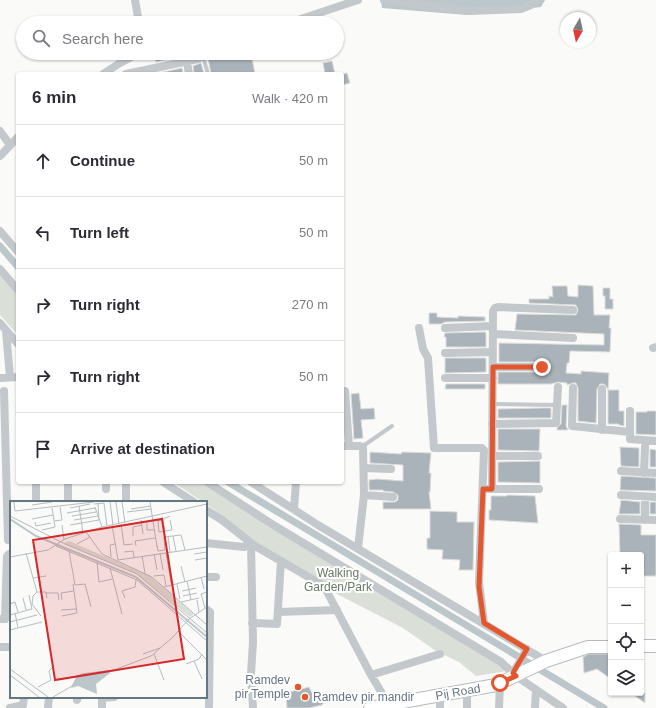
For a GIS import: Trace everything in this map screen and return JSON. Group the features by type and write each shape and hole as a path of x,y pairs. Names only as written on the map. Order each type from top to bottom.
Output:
{"main road":[{"path":"644,646 656,646"},
{"path":"545,661 588,647 608,647"},
{"name":"Pij Road","path":"387,706 500,683 516,673 545,661"}],"street":[{"path":"135,0 138,16"},
{"path":"310,16 358,0"},
{"path":"384,0 468,11 521,9 532,4 536,0"},
{"path":"107,72 126,60"},
{"path":"147,72 157,71 191,60"},
{"path":"187,62 189,72"},
{"path":"0,131 10,145"},
{"path":"0,156 16,139"},
{"path":"0,231 16,250"},
{"path":"0,269 16,288"},
{"path":"484,623 479,587 487,489 492,456 493,311 495,308 573,310"},
{"path":"0,323 16,342"},
{"path":"419,328 423,349 428,358 434,448 484,448 487,489"},
{"path":"445,328 493,330 573,338"},
{"path":"0,378 14,377 6,331"},
{"path":"445,353 493,352"},
{"path":"493,367 542,367"},
{"path":"445,378 493,378"},
{"path":"492,424 556,423 558,387"},
{"path":"573,388 572,426 630,432"},
{"path":"602,389 602,430"},
{"path":"4,391 2,412 6,540"},
{"path":"345,392 346,446 363,446 364,495 358,548"},
{"path":"630,412 631,440 656,441"},
{"path":"644,473 645,447"},
{"path":"492,456 538,456"},
{"path":"364,468 391,469"},
{"path":"621,471 656,473"},
{"path":"36,484 36,501"},
{"path":"68,484 68,501"},
{"path":"126,484 126,501"},
{"path":"166,484 192,501"},
{"path":"210,484 275,526 501,662 536,690 563,708"},
{"path":"254,484 545,661"},
{"path":"294,509 296,484"},
{"path":"487,489 539,489"},
{"path":"364,495 392,497"},
{"path":"621,495 656,497"},
{"path":"645,497 645,520"},
{"path":"207,511 222,520 251,543 324,586 387,706"},
{"path":"620,519 656,520"},
{"path":"207,543 244,547 251,543"},
{"path":"251,543 251,674 254,708"},
{"path":"0,619 5,619 7,556 10,554"},
{"path":"252,623 277,624 280,561"},
{"path":"207,577 216,577"},
{"path":"207,610 210,612 208,643 210,708"},
{"path":"278,612 337,610"},
{"path":"516,673 526,650"},
{"path":"371,675 440,654"},
{"path":"499,708 500,683"},
{"path":"467,690 467,708"},
{"path":"536,690 536,708"},
{"path":"440,695 440,708"},
{"path":"10,708 23,705 24,698"},
{"path":"48,708 49,698"}],"lane":[{"path":"202,60 207,72"},
{"path":"492,404 557,405"},
{"path":"363,446 392,426"}],"green space":[{"path":"0,272 16,292 16,333 0,315"},
{"name":"Walking Garden/Park","path":"176,484 203,484 500,663 507,671 476,676 459,662 436,651 403,628 335,593 249,538 207,505 207,501 202,501"}],"shaded area":[{"path":"381,0 545,0 541,7 467,15 382,8"}],"building":[{"path":"208,60 252,60 255,72 211,72"},
{"path":"332,61 335,72 325,72 323,63"},
{"path":"201,63 203,72 194,72 193,66"},
{"path":"182,68 183,72 164,72"},
{"path":"347,73 350,83 344,84 344,74"},
{"path":"578,285 593,286 594,315 610,315 610,352 570,351 569,363 567,363 566,373 581,374 581,371 609,373 608,390 604,384 600,384 597,389 596,423 578,421 578,388 576,383 567,385 567,383 558,382 551,384 498,384 498,372 545,372 547,367 547,364 542,362 499,362 499,343 604,345 604,334 515,330 517,314 576,315 578,310 576,305 529,303 529,299 549,299 549,296 553,297 552,286 567,286 568,296 578,297"},
{"path":"603,288 610,288 610,299 613,299 613,309 605,309 605,296 603,296"},
{"path":"429,313 437,313 437,317 485,317 485,321 429,324"},
{"path":"485,332 486,347 446,347 446,337 444,337 445,333"},
{"path":"445,358 486,358 486,372 445,373"},
{"path":"446,384 485,384 485,389 445,389"},
{"path":"608,390 619,390 619,411 624,411 624,426 619,424 608,424"},
{"path":"359,393 361,409 374,408 375,419 361,420 363,438 354,439 351,394"},
{"path":"562,405 567,405 566,426 568,430 557,430 561,424"},
{"path":"551,408 551,418 498,418 498,409"},
{"path":"656,411 656,435 636,434 636,412"},
{"path":"498,429 540,429 539,451 498,450"},
{"path":"620,447 639,448 639,467 621,466"},
{"path":"650,449 656,450 656,467 650,467"},
{"path":"370,452 401,454 402,452 431,453 429,492 431,509 383,509 383,502 395,502 398,500 398,495 393,492 383,490 369,490 369,480 377,479 403,481 403,465 370,463"},
{"path":"540,461 540,483 498,482 498,462"},
{"path":"621,476 656,478 656,491 620,490"},
{"path":"491,496 535,496 538,523 489,520"},
{"path":"621,500 640,502 640,514 619,514"},
{"path":"650,502 656,502 656,514 650,514"},
{"path":"430,511 457,512 457,522 474,522 473,570 459,570 460,560 442,559 443,550 427,549 427,538 430,538"},
{"path":"619,524 641,525 641,535 656,535 656,576 644,576 644,552 620,552"},
{"path":"589,654 608,654 608,677 597,669 584,673 583,657"},
{"name":"Ramdev pir mandir","path":"309,687 312,693 324,693 325,701 322,705 309,708 287,708 286,693"},
{"path":"645,693 645,703 635,696 644,696"}],"waterway":[{"path":"0,246 16,265"},
{"path":"231,484 604,708"}],"place":[{"name":"Ramdev pir Temple","path":"298,687"},
{"name":"Ramdev pir mandir","path":"305,697"}],"route":[{"path":"500,683 516,676 513,673 527,649 484,623 479,590 483,489 492,489 493,367 542,367"}]}
